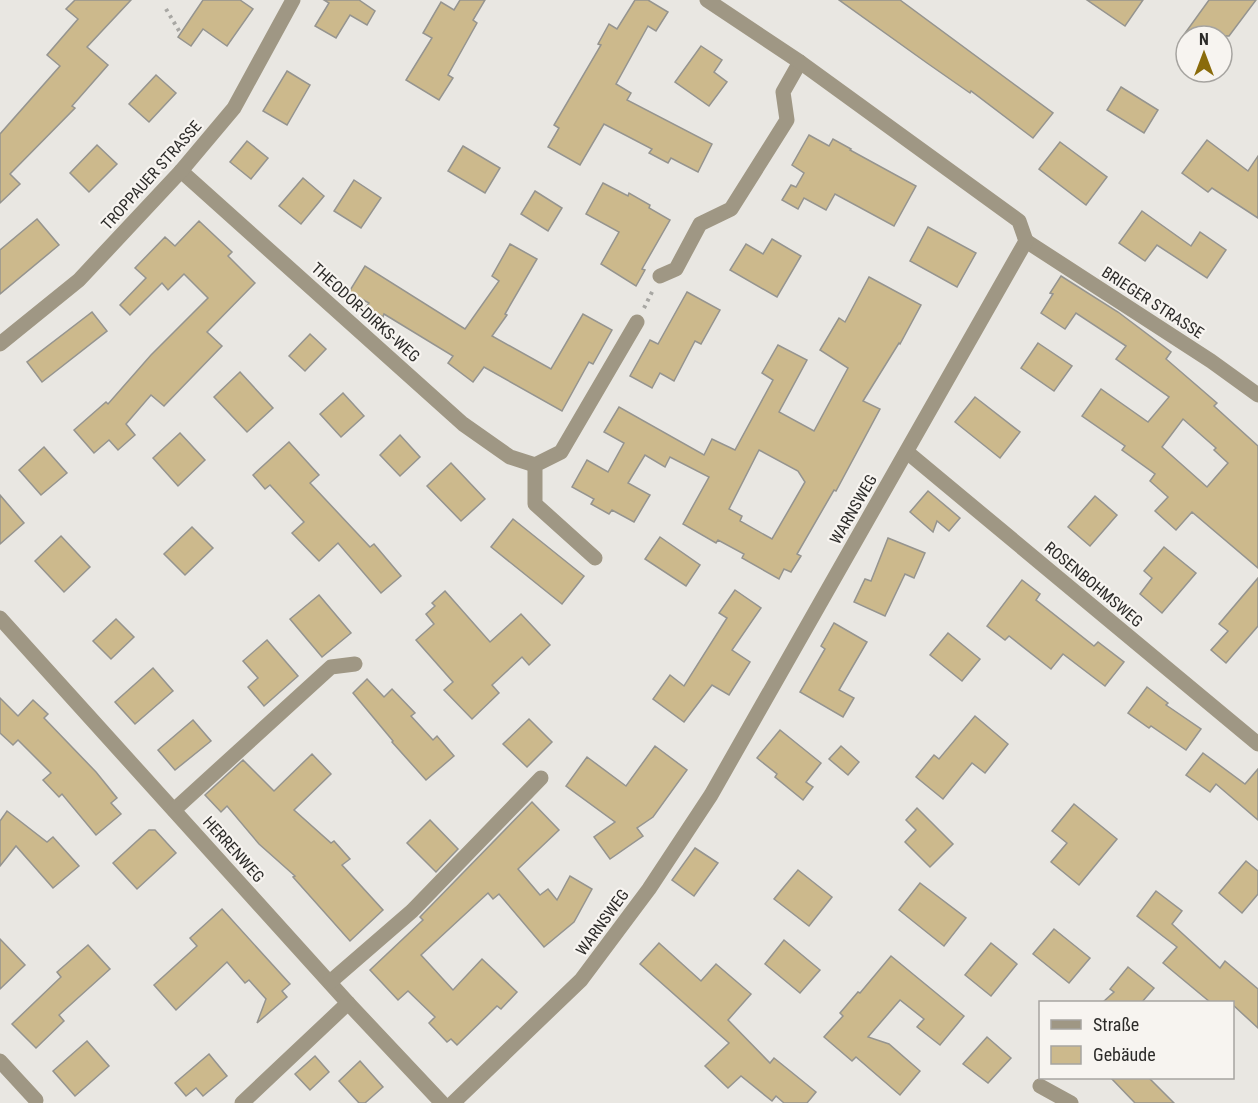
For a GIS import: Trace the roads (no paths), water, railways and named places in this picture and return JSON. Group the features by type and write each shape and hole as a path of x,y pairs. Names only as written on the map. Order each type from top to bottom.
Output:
{"street":[{"name":"TROPPAUER STRASSE","path":"0,344 80,280 181,171 234,108 293,0"},
{"path":"707,0 800,62 1019,221 1026,241"},
{"path":"660,276 676,269 700,224 731,209 787,120 783,92 800,62"},
{"name":"THEODOR-DIRKS-WEG","path":"181,171 463,424 510,457 535,465"},
{"name":"BRIEGER STRASSE","path":"1026,241 1192,348 1258,396"},
{"name":"WARNSWEG","path":"453,1103 581,980 649,889 711,795 1026,241"},
{"path":"594,558 535,504 535,465 561,452 637,322"},
{"name":"ROSENBOHMSWEG","path":"906,452 1258,744"},
{"name":"HERRENWEG","path":"0,618 348,1003 442,1103"},
{"path":"174,810 332,668 355,664"},
{"path":"330,982 412,911 542,778"},
{"path":"242,1103 348,1003"},
{"path":"0,1061 36,1100"},
{"path":"1040,1086 1071,1103"}]}
